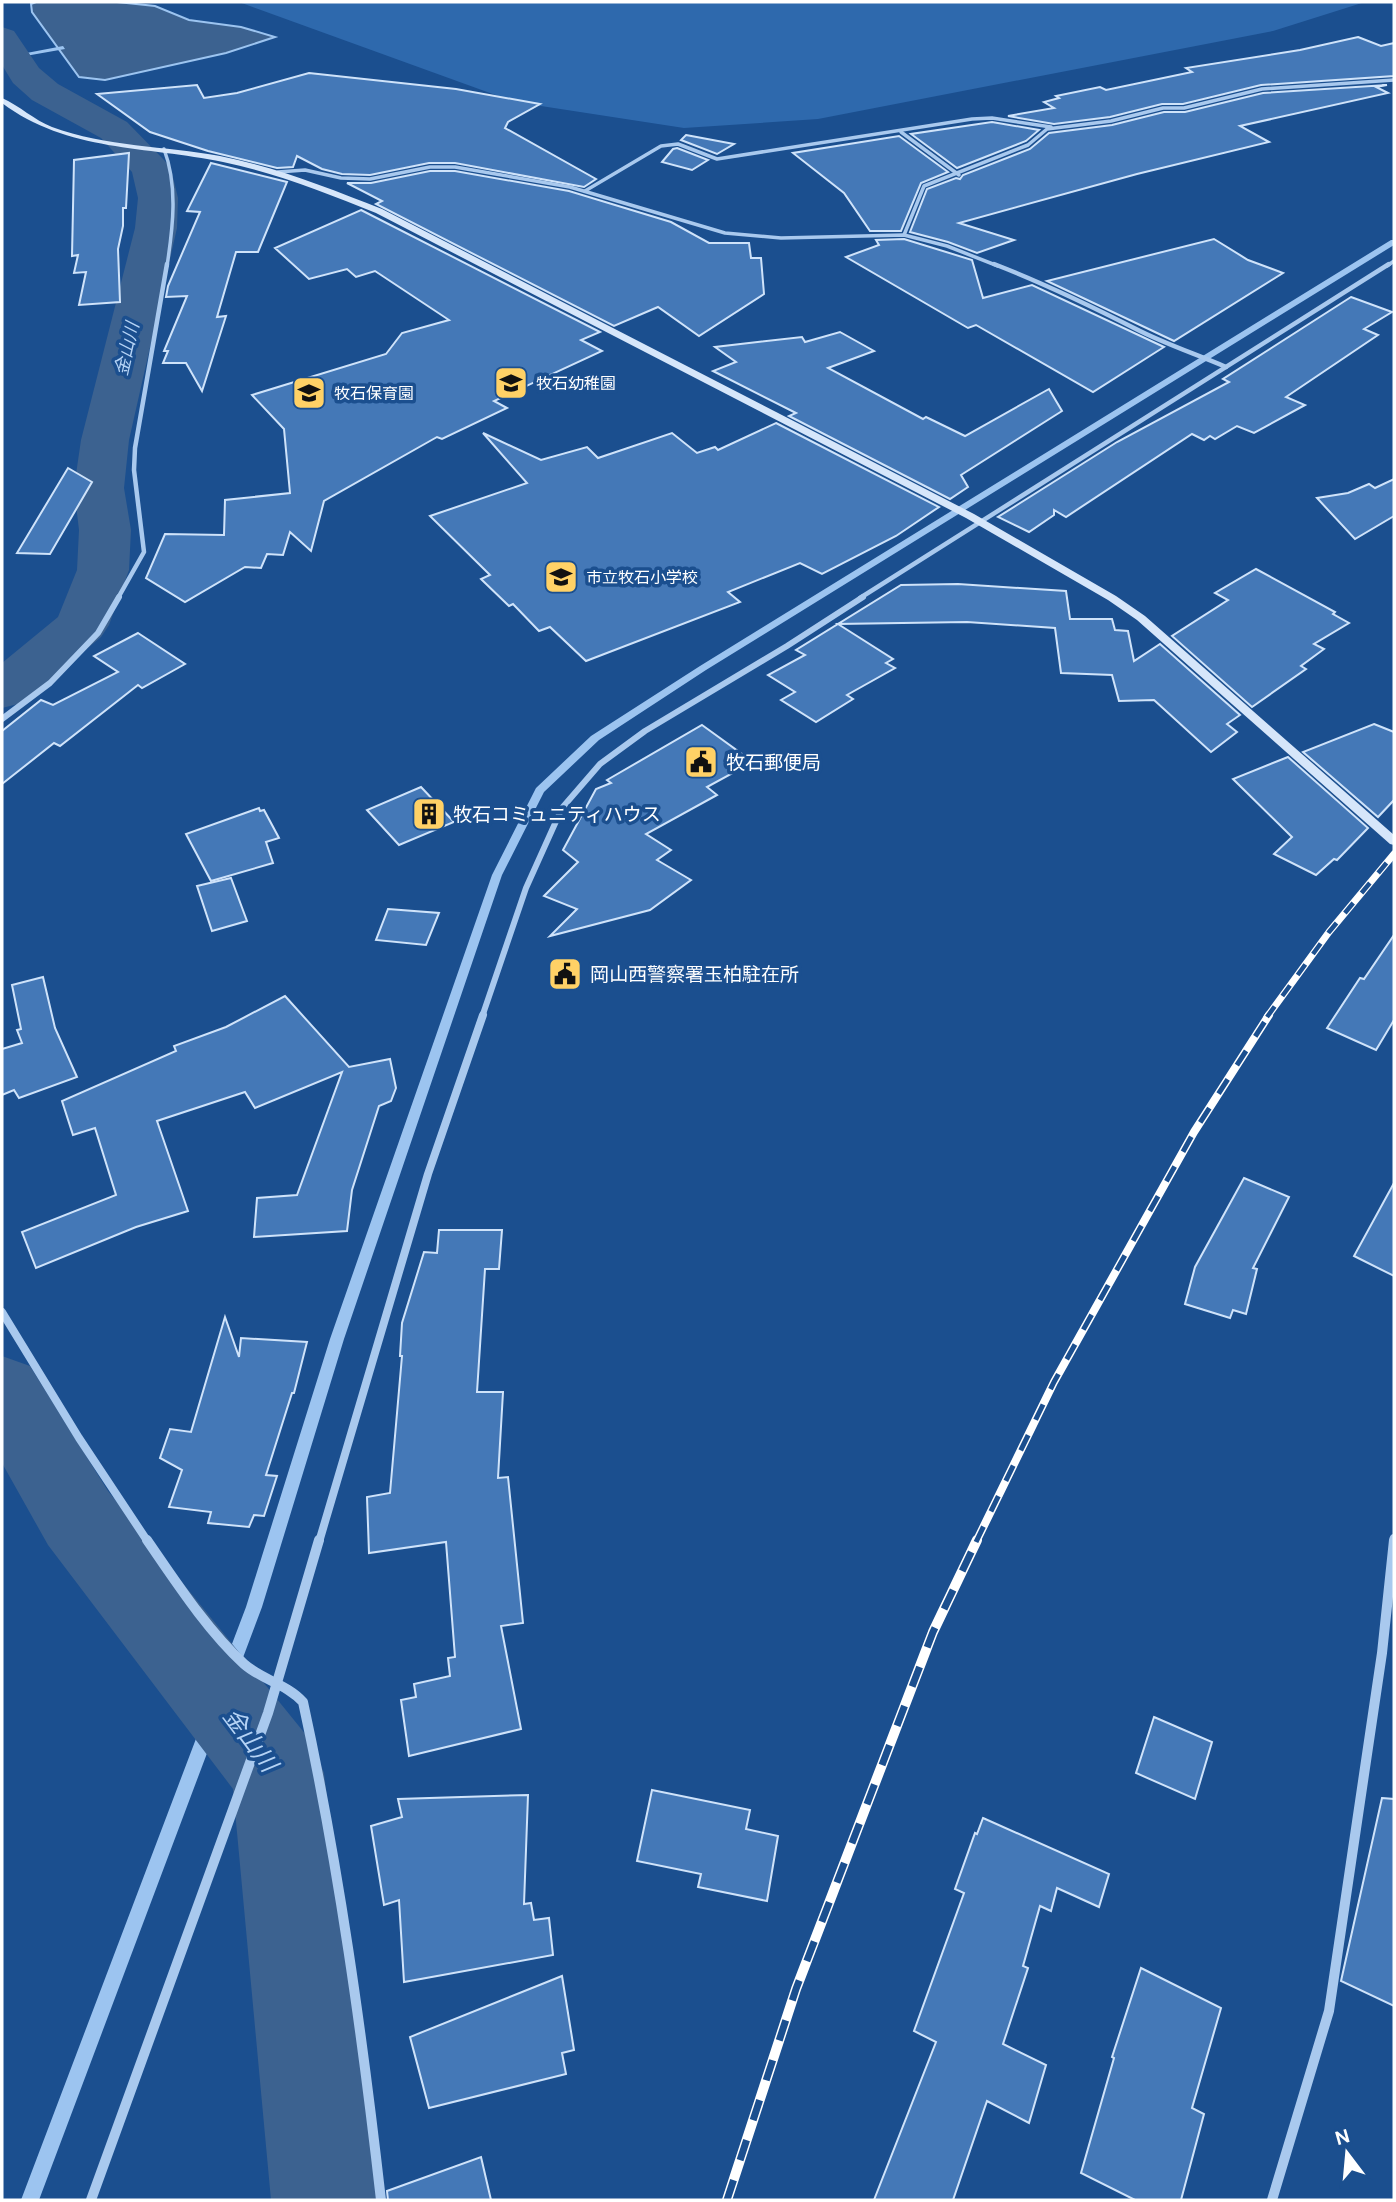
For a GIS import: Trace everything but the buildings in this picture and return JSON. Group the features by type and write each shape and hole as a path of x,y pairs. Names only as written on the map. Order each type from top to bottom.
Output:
{"street":[{"path":"904,235 924,186 1028,145 1047,129 1111,121 1163,108 1184,108 1262,89 1394,80"},
{"path":"2,100 12,110 42,125 80,138 164,149 278,172 379,211 979,521 1112,598 1141,618 1394,841"},
{"path":"585,191 661,146 678,144 717,159 901,132 972,118 1042,123 1054,128"},
{"path":"901,132 959,174"},
{"path":"2,719 50,683 98,633 144,552 134,470 135,448 158,335 170,240 173,173 164,149"},
{"path":"278,172 305,170 370,179 430,167 455,167 585,191 725,233 781,238 904,235 947,246 1033,279 1115,316 1136,329 1226,367"},
{"path":"91,2200 268,1713 428,1174 526,888 562,808 600,764 645,731 787,646 979,521 1394,261"},
{"path":"2,1312 136,1528 222,1640 250,1669 294,1690 303,1702 327,1812 362,2037 381,2200"},
{"path":"1272,2200 1329,2011 1382,1653 1394,1538"}],"shaded area":[{"path":"117,2 155,6 189,20 241,27 275,37 226,53 105,80 79,77 32,12 31,4"},
{"path":"239,2 1365,2 1273,31 818,119 684,128 515,102"}],"waterway":[{"name":"金山川","path":"2,38 26,75 45,92 114,130 151,169 158,198 156,228 105,440 99,488 105,530 103,570 82,625 2,691"},
{"path":"14,56 63,48"},
{"path":"30,2200 254,1607 337,1339 497,875 540,790 595,738 703,668 1394,242"},
{"name":"金山川","path":"2,1390 78,1518 278,1773 324,2200"}],"railway":[{"path":"1267,1017 1329,932 1394,854"},
{"path":"976,1542 1054,1382 1194,1132 1269,1015"},
{"path":"727,2200 796,1989 933,1632 977,1540"}],"place":[{"name":"牧石幼稚園","path":"511,383"},
{"name":"牧石保育園","path":"309,393"},
{"name":"市立牧石小学校","path":"561,577"},
{"name":"牧石郵便局","path":"701,762"},
{"name":"牧石コミュニティハウス","path":"429,814"},
{"name":"岡山西警察署玉柏駐在所","path":"565,974"}]}
